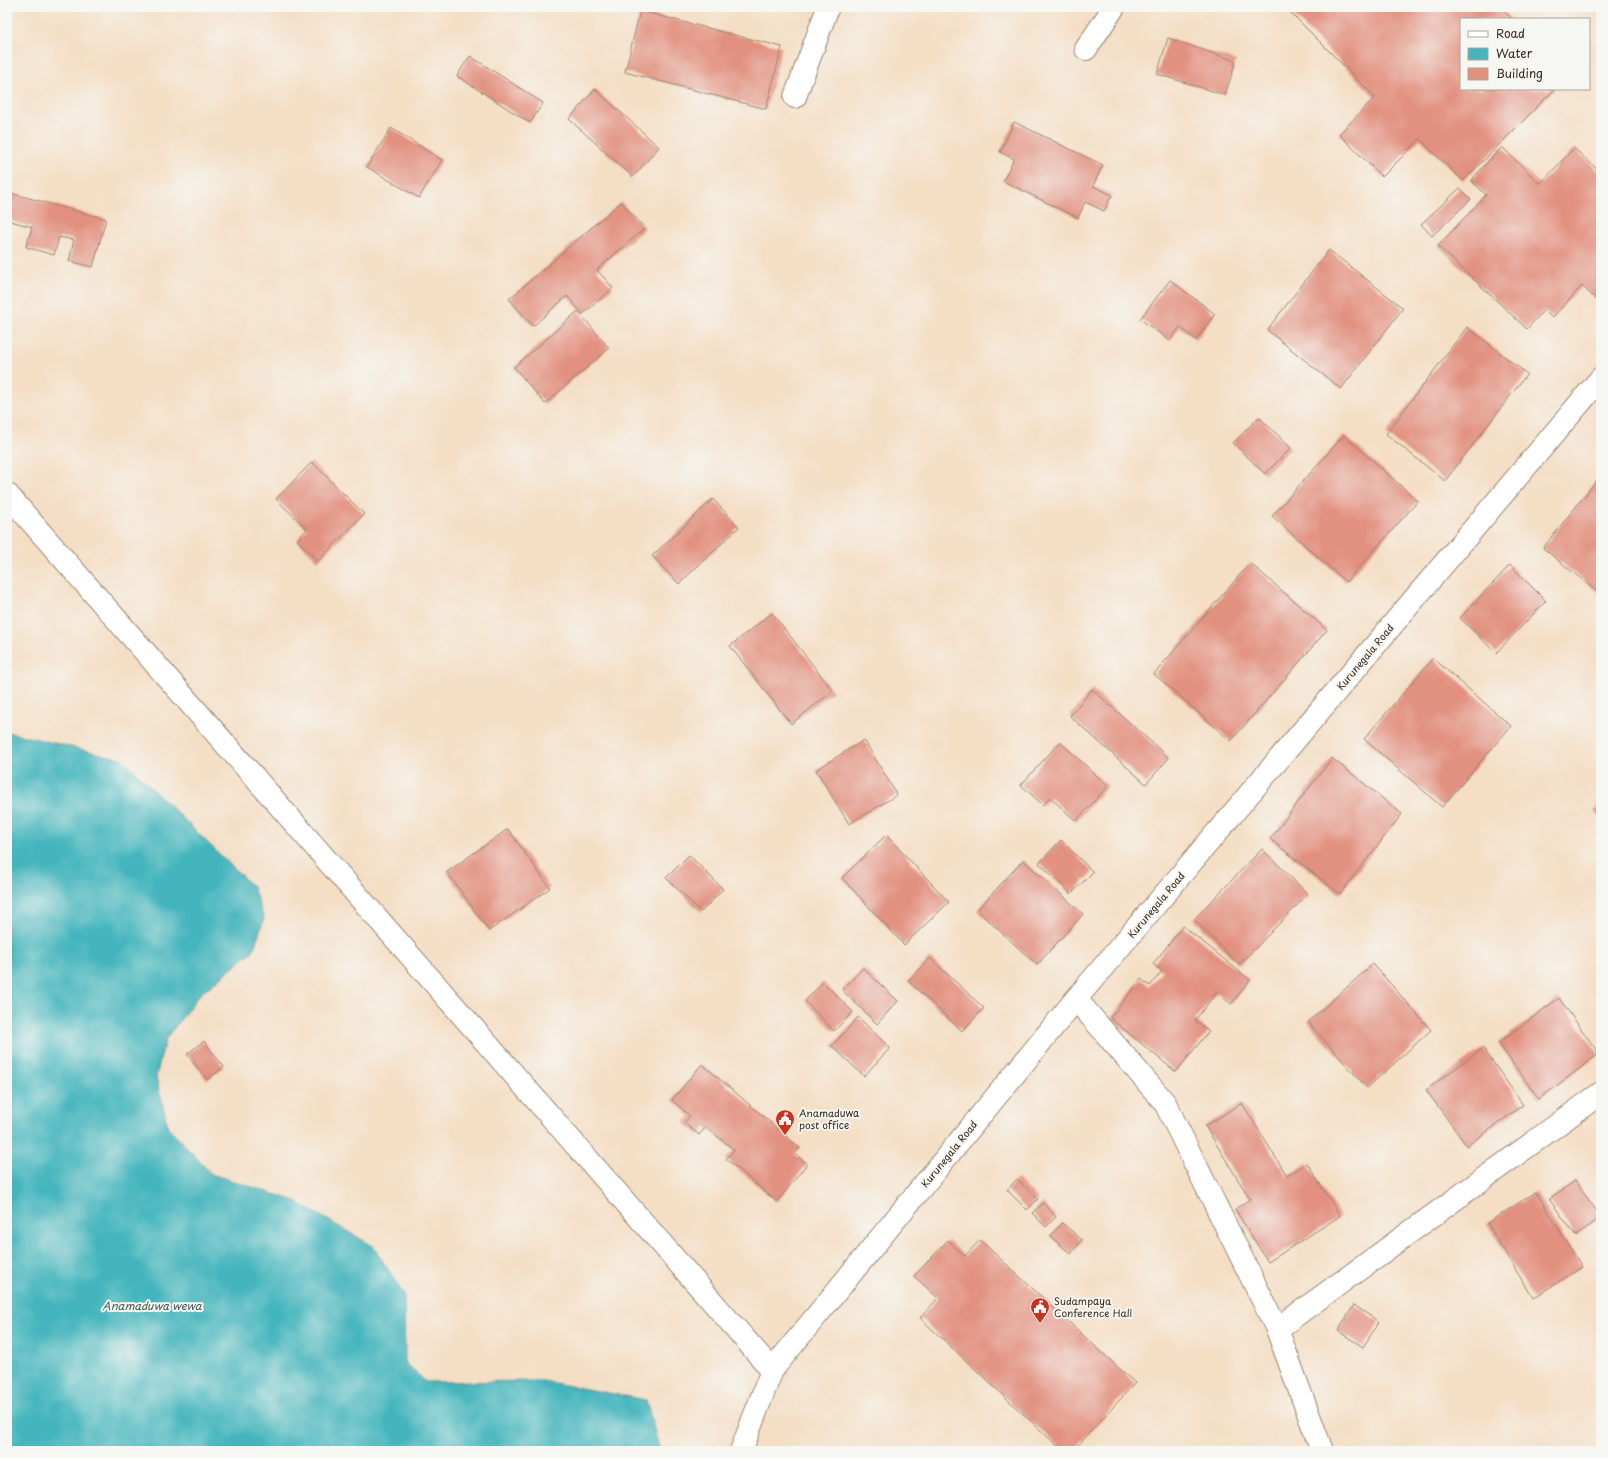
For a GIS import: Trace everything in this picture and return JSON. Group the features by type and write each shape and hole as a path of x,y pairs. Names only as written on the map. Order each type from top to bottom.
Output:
{"main road":[{"path":"795,97 828,7"},
{"path":"1086,49 1114,7"},
{"name":"Kurunegala Road","path":"741,1451 772,1370 1076,999 1601,378"},
{"path":"7,494 772,1370"},
{"path":"1076,999 1165,1103 1277,1329 1322,1451"},
{"path":"1277,1329 1601,1093"}],"water":[{"name":"Anamaduwa wewa","path":"7,732 122,759 253,887 264,919 253,951 198,996 165,1040 156,1077 168,1127 211,1174 293,1200 373,1246 404,1295 405,1363 426,1382 543,1381 646,1400 660,1451 7,1451"}],"building":[{"path":"1285,7 1500,7 1511,18 1460,18 1460,90 1554,90 1463,181 1420,139 1382,177 1339,134 1375,97"},
{"path":"640,11 782,47 766,109 625,72"},
{"path":"1168,38 1236,61 1225,95 1157,74"},
{"path":"470,56 543,103 530,123 457,76"},
{"path":"595,89 659,147 633,177 569,119"},
{"path":"1014,122 1103,165 1093,186 1112,195 1104,211 1085,202 1078,218 1003,181 1014,159 1000,152"},
{"path":"391,128 442,160 419,198 367,167"},
{"path":"1502,147 1540,184 1574,148 1601,173 1601,304 1582,286 1552,318 1544,310 1527,329 1438,246 1486,195 1471,180"},
{"path":"1460,188 1471,199 1432,236 1421,224"},
{"path":"7,192 106,219 93,267 69,261 74,240 59,237 54,255 26,247 32,227 7,220"},
{"path":"621,202 645,228 597,270 613,288 583,314 567,296 533,326 509,299"},
{"path":"1329,250 1403,308 1341,389 1267,330"},
{"path":"1170,280 1215,314 1196,340 1180,327 1170,341 1140,319"},
{"path":"578,311 609,348 545,404 514,367"},
{"path":"1467,327 1527,374 1445,481 1386,434"},
{"path":"1259,417 1291,448 1265,474 1233,443"},
{"path":"1344,435 1418,501 1346,582 1272,516"},
{"path":"312,462 364,514 318,561 297,540 307,529 276,499"},
{"path":"1601,475 1601,593 1600,594 1543,548"},
{"path":"713,499 739,527 679,584 652,556"},
{"path":"1250,563 1327,630 1231,741 1154,674"},
{"path":"1510,565 1546,601 1496,653 1460,618"},
{"path":"772,613 833,691 791,724 730,646"},
{"path":"1433,658 1511,726 1442,807 1364,739"},
{"path":"1092,689 1169,758 1146,784 1070,716"},
{"path":"864,740 897,795 849,824 816,770"},
{"path":"1060,742 1108,786 1076,821 1050,797 1043,805 1021,785"},
{"path":"1332,758 1402,814 1340,894 1270,839"},
{"path":"1601,804 1601,818 1594,811"},
{"path":"508,829 550,888 489,931 447,872"},
{"path":"886,835 949,902 904,945 842,878"},
{"path":"1061,840 1093,872 1071,894 1039,863"},
{"path":"1262,849 1308,894 1239,965 1194,919"},
{"path":"689,855 723,889 701,912 666,878"},
{"path":"1023,860 1083,914 1037,965 977,910"},
{"path":"1183,926 1250,980 1231,1004 1217,992 1195,1020 1209,1031 1176,1072 1110,1018 1141,979 1150,986 1162,971 1153,964"},
{"path":"930,958 984,1008 962,1031 908,981"},
{"path":"1373,964 1431,1030 1367,1088 1308,1022"},
{"path":"863,968 898,1001 877,1024 842,990"},
{"path":"823,982 853,1012 834,1031 805,1001"},
{"path":"1559,998 1599,1054 1539,1099 1498,1043"},
{"path":"858,1017 890,1048 864,1076 832,1046"},
{"path":"204,1041 224,1067 207,1080 187,1054"},
{"path":"1483,1048 1523,1105 1467,1146 1426,1090"},
{"path":"702,1064 800,1148 795,1154 807,1164 777,1202 726,1159 734,1150 706,1127 699,1135 684,1123 690,1116 672,1100"},
{"path":"1242,1103 1287,1176 1307,1163 1340,1216 1268,1262 1235,1209 1250,1199 1205,1126"},
{"path":"1017,1179 1038,1199 1027,1210 1007,1190"},
{"path":"1575,1181 1601,1217 1576,1236 1549,1199"},
{"path":"1536,1192 1582,1267 1533,1298 1487,1223"},
{"path":"1043,1203 1056,1217 1046,1227 1032,1213"},
{"path":"1062,1223 1082,1240 1071,1254 1050,1236"},
{"path":"948,1240 965,1256 980,1240 1135,1383 1073,1451 1063,1451 920,1318 938,1298 914,1276"},
{"path":"1354,1305 1379,1322 1363,1347 1338,1331"}],"place":[{"name":"Anamaduwa post office","path":"785,1136"},
{"name":"Sudampaya Conference Hall","path":"1040,1324"}]}
